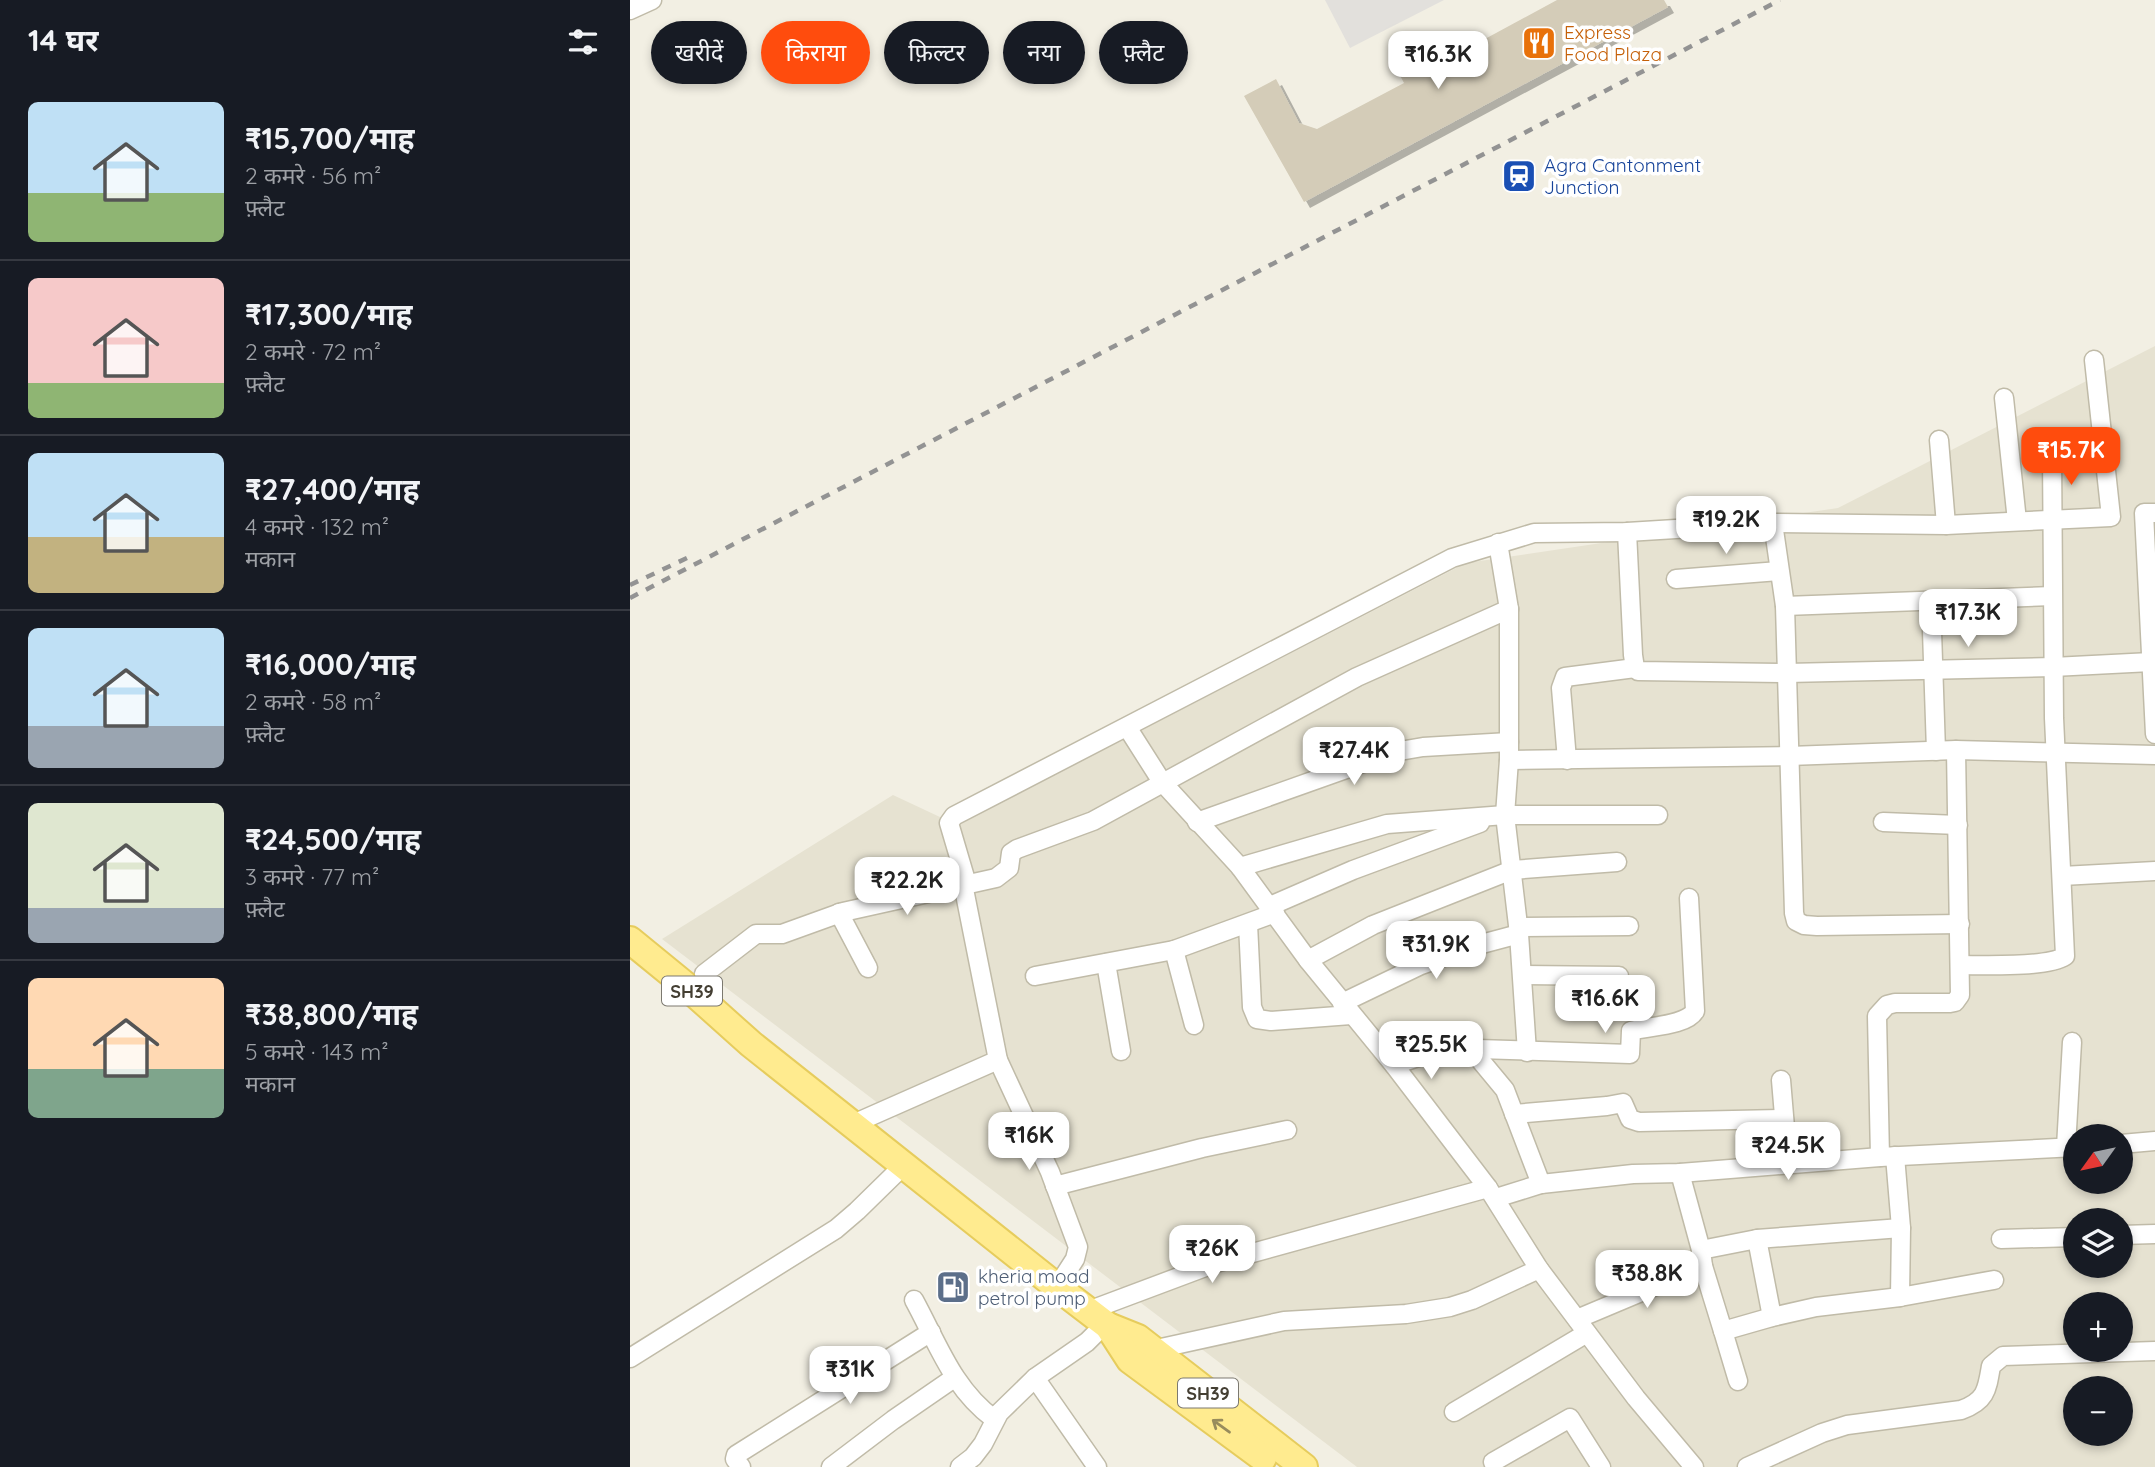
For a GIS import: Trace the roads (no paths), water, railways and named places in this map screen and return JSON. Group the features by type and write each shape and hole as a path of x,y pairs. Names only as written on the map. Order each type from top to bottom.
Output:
{"main road":[{"name":"SH39","path":"630,940 751,1044 1057,1287 1101,1320 1138,1338 1304,1467"},
{"name":"SH39","path":"1101,1320 1130,1360 1276,1467"}],"street":[{"path":"630,10 652,0"},
{"path":"2094,360 2112,517"},
{"path":"2004,398 2017,522"},
{"path":"1939,440 1946,524"},
{"path":"1960,965 2033,964 2065,956 2055,751 2052,454"},
{"path":"1057,1287 1075,1259 1078,1247 1055,1186 998,1060 965,884 949,823 951,818 1452,558 1534,533 1626,532 1773,523 2017,522 2149,513 2155,734"},
{"path":"1773,523 1785,606 1794,913 1797,921 1804,926 1960,923"},
{"path":"1626,532 1635,668"},
{"path":"1498,543 1509,609 1509,761 1500,815 1512,870 1519,931 1527,1052"},
{"path":"1676,579 1779,571"},
{"path":"1785,606 2052,596"},
{"path":"1931,601 1936,751"},
{"path":"704,974 756,933 782,934 839,913 996,878 1009,868 1012,853 1017,849 1093,821 1357,677 1509,609"},
{"path":"1567,760 1561,688 1566,677 1635,668 1642,671 1787,673 2151,662"},
{"path":"1127,727 1162,782 1240,867 1308,960 1394,1065 1492,1193 1539,1269 1689,1466"},
{"path":"1197,822 1394,752 1423,747 1509,742"},
{"path":"1509,761 1956,750 2155,755"},
{"path":"1900,1297 1900,1228 1888,1156 1877,1016 1887,1005 1955,1002 1960,995 1956,750"},
{"path":"1035,976 1174,950 1248,924 1353,870 1500,815"},
{"path":"1240,867 1387,824 1500,815 1658,815"},
{"path":"1883,822 1958,825"},
{"path":"1308,960 1373,925 1512,870 1617,862"},
{"path":"2062,876 2155,871"},
{"path":"1394,1065 1439,1049 1628,1055 1631,1053 1631,1031 1682,1021 1692,1016 1695,1011 1689,898"},
{"path":"839,913 868,968"},
{"path":"1248,924 1252,1007 1257,1019 1271,1021 1347,1009 1421,965 1519,931 1629,926"},
{"path":"1174,950 1195,1025"},
{"path":"1107,963 1121,1051"},
{"path":"1523,975 1619,976"},
{"path":"2071,1124 2072,1042"},
{"path":"1471,1049 1504,1090 1541,1184"},
{"path":"853,1124 998,1060"},
{"path":"1781,1080 1788,1163"},
{"path":"1514,1114 1623,1103 1630,1119 1639,1122 1784,1119"},
{"path":"1055,1186 1202,1148 1287,1130"},
{"path":"2133,1142 2155,1141"},
{"path":"960,1467 973,1457 994,1419 1035,1378 1087,1342 1101,1320 1216,1263 1492,1193 1541,1184 1633,1174 1680,1173 1788,1163 2063,1147"},
{"path":"630,1358 836,1228 903,1166"},
{"path":"1680,1173 1738,1381"},
{"path":"1454,1412 1582,1326 1702,1258 1756,1239 1900,1228"},
{"path":"2133,1235 2155,1234"},
{"path":"2001,1239 2063,1237"},
{"path":"1756,1239 1772,1317"},
{"path":"1152,1350 1284,1321 1395,1315 1450,1307 1472,1300 1539,1269"},
{"path":"1723,1331 1816,1307 1900,1297 1994,1280"},
{"path":"914,1300 954,1378 971,1400 994,1419"},
{"path":"741,1467 735,1459 736,1455 931,1332"},
{"path":"1747,1467 1822,1433 1847,1425 1961,1410 1972,1406 1982,1399 1988,1385 1991,1366 2003,1356 2155,1351"},
{"path":"831,1467 954,1378"},
{"path":"1035,1378 1097,1467"},
{"path":"1493,1461 1570,1418 1601,1467"}],"railway":[{"path":"630,598 1780,0"},
{"path":"630,585 687,558"}],"place":[{"name":"Express Food Plaza","path":"1539,43"},
{"name":"Agra Cantonment Junction","path":"1519,176"},
{"name":"kheria moad petrol pump","path":"953,1287"}]}
